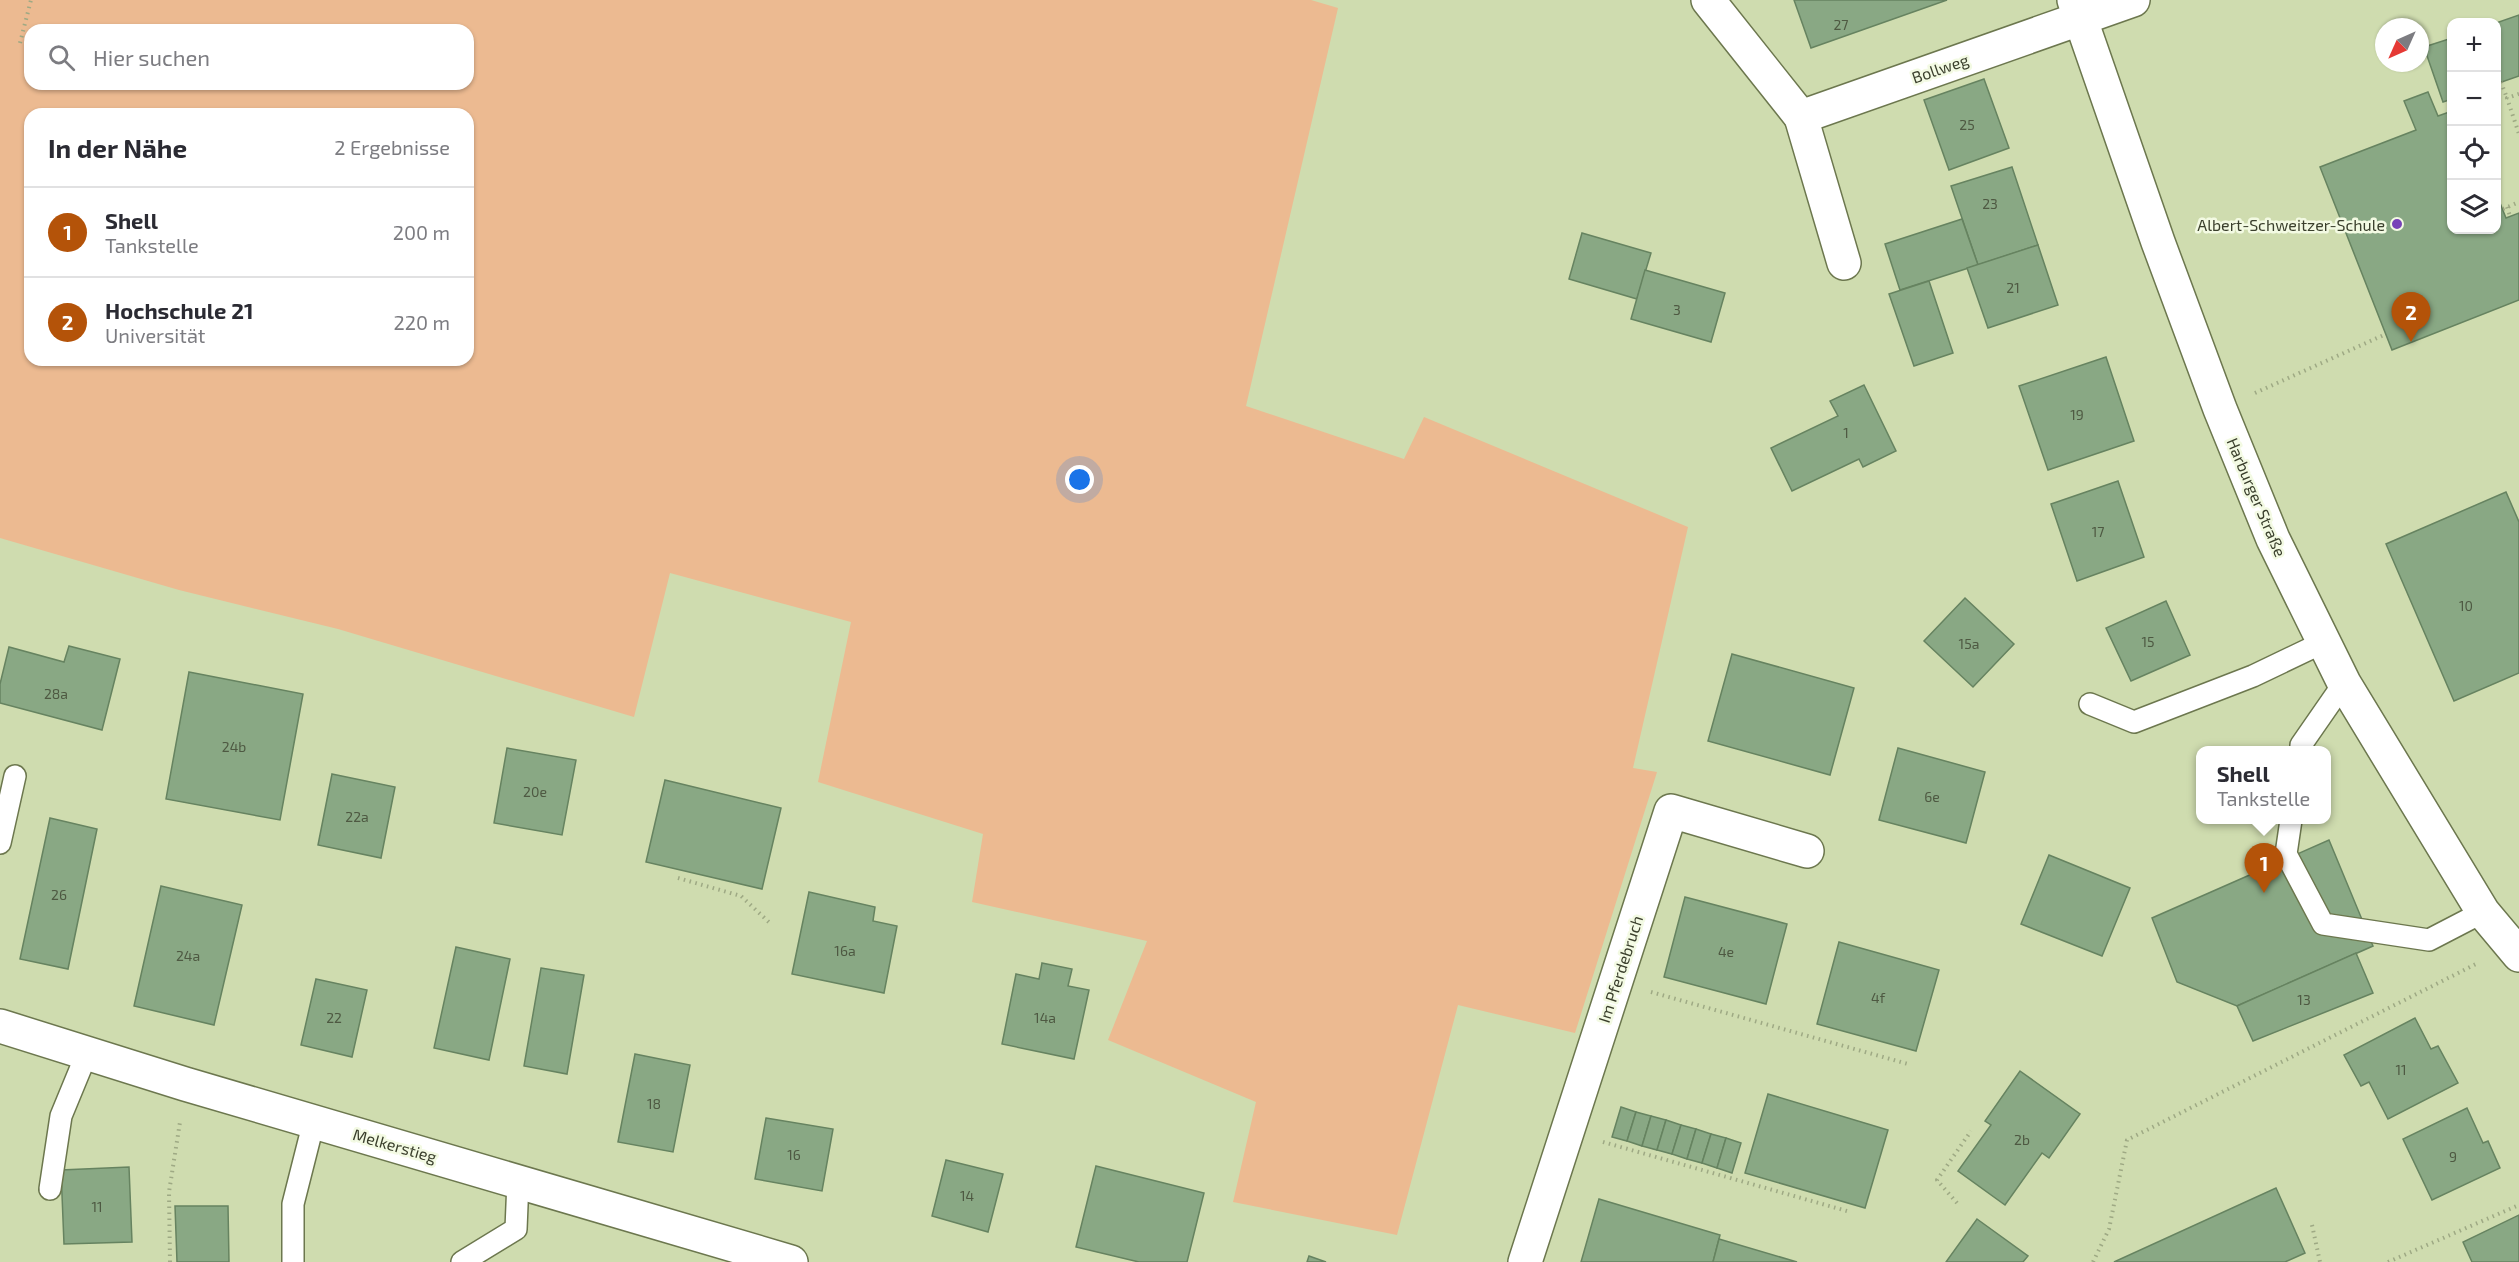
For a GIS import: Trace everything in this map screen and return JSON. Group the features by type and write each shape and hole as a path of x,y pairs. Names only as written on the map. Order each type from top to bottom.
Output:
{"street":[{"path":"1708,0 1801,117 1844,263"},
{"name":"Bollweg","path":"1801,117 2077,9 2133,0"},
{"name":"Harburger Straße","path":"2077,9 2158,242 2220,409 2273,539 2344,683 2483,912 2515,951"},
{"name":"Im Pferdebruch","path":"1525,1262 1671,811 1807,851"},
{"name":"Melkerstieg","path":"0,1026 185,1084 791,1262"}],"lane":[{"path":"2091,704 2134,722 2253,676 2324,642"},
{"path":"2301,746 2344,683"},
{"path":"0,843 15,776"},
{"path":"2290,824 2286,854 2323,924 2429,940 2483,912"},
{"path":"50,1189 61,1116 87,1053"},
{"path":"293,1262 293,1204 314,1121"},
{"path":"462,1262 516,1229 518,1181"}],"path":[{"path":"25,24 31,0"},
{"path":"20,43 24,27"},
{"path":"2502,82 2519,134"},
{"path":"2507,98 2519,94"},
{"path":"2510,216 2505,208 2519,202"},
{"path":"2220,409 2386,334"},
{"path":"678,878 741,896 772,925"},
{"path":"2093,1262 2109,1229 2127,1140 2515,951"},
{"path":"1616,982 1908,1064"},
{"path":"170,1262 170,1192 185,1084"},
{"path":"1957,1203 1937,1180 1971,1131"},
{"path":"1568,1132 1847,1211"},
{"path":"2388,1262 2519,1205"},
{"path":"2312,1225 2320,1262"}],"shaded area":[{"path":"0,0 1311,0 1338,8 1246,406 1404,459 1424,417 1688,527 1633,768 1657,772 1575,1033 1458,1005 1397,1235 1233,1202 1256,1102 1108,1040 1147,941 972,902 983,834 818,782 851,622 670,573 634,717 338,629 179,590 0,538"}],"building":[{"path":"1794,0 1947,0 1811,48"},
{"path":"2519,15 2519,76 2501,82 2501,72 2501,21"},
{"path":"2447,40 2447,101 2443,102 2429,61 2429,45"},
{"path":"1984,79 2009,148 1949,170 1924,100"},
{"name":"Albert-Schweitzer-Schule","path":"2428,92 2438,116 2447,113 2447,234 2501,234 2501,206 2506,218 2519,213 2519,300 2392,350 2320,167 2416,130 2404,101"},
{"path":"2012,167 2038,245 1978,265 1951,186"},
{"path":"1962,219 1978,265 1900,290 1885,244"},
{"path":"1582,233 1651,253 1637,299 1569,279"},
{"path":"2038,245 2058,305 1988,328 1967,268"},
{"path":"1645,270 1725,293 1711,342 1631,319"},
{"path":"1929,281 1953,353 1914,366 1889,294"},
{"path":"2106,357 2134,441 2048,470 2019,386"},
{"path":"1864,385 1896,451 1863,467 1859,459 1792,491 1771,448 1838,416 1830,401"},
{"path":"2118,481 2144,557 2077,581 2051,504"},
{"path":"2506,492 2519,522 2519,673 2454,701 2386,544"},
{"path":"1965,598 2014,644 1973,687 1924,641"},
{"path":"2166,601 2190,655 2131,681 2106,628"},
{"path":"69,646 120,659 102,730 0,703 0,684 9,647 64,662"},
{"path":"1732,654 1854,688 1830,775 1708,741"},
{"path":"189,672 303,694 280,820 166,799"},
{"path":"507,748 576,760 562,835 494,823"},
{"path":"1898,748 1985,772 1966,843 1879,820"},
{"path":"332,774 395,787 381,858 318,845"},
{"path":"665,780 781,808 762,889 646,862"},
{"path":"50,818 97,829 68,969 20,959"},
{"path":"2329,840 2373,946 2237,1006 2177,982 2152,918"},
{"path":"2049,855 2130,888 2102,956 2021,924"},
{"path":"161,886 242,905 214,1025 134,1006"},
{"path":"809,892 875,907 873,921 897,926 884,993 792,974"},
{"path":"1685,897 1787,924 1766,1004 1664,977"},
{"path":"1839,942 1939,970 1916,1051 1817,1024"},
{"path":"456,947 510,959 489,1060 434,1048"},
{"path":"2356,953 2373,993 2253,1041 2237,1006"},
{"path":"1042,963 1072,969 1068,986 1089,990 1074,1059 1002,1044 1016,974 1039,979"},
{"path":"541,968 584,975 567,1074 524,1066"},
{"path":"316,979 367,990 352,1057 301,1045"},
{"path":"2415,1018 2431,1049 2438,1046 2458,1083 2388,1119 2369,1082 2361,1086 2344,1055"},
{"path":"635,1054 690,1065 673,1152 618,1142"},
{"path":"2020,1071 2080,1114 2049,1158 2042,1153 2005,1205 1958,1171 1991,1125 1985,1121"},
{"path":"1768,1094 1888,1130 1865,1208 1745,1173"},
{"path":"1621,1107 1636,1112 1627,1141 1612,1137"},
{"path":"2467,1108 2483,1143 2488,1141 2500,1168 2432,1200 2403,1139"},
{"path":"1636,1112 1651,1116 1642,1146 1627,1141"},
{"path":"1651,1116 1666,1120 1657,1150 1642,1146"},
{"path":"766,1118 833,1129 822,1191 755,1179"},
{"path":"1666,1120 1681,1125 1672,1154 1657,1150"},
{"path":"1681,1125 1696,1129 1687,1159 1672,1154"},
{"path":"1696,1129 1711,1134 1702,1163 1687,1159"},
{"path":"1711,1134 1726,1138 1717,1168 1702,1163"},
{"path":"1726,1138 1741,1143 1732,1173 1717,1168"},
{"path":"946,1160 1003,1174 988,1232 932,1216"},
{"path":"1096,1166 1204,1193 1187,1262 1139,1262 1076,1247"},
{"path":"129,1167 132,1242 64,1244 61,1170"},
{"path":"2276,1188 2305,1253 2285,1262 2114,1262"},
{"path":"1599,1199 1720,1235 1713,1262 1581,1262"},
{"path":"175,1206 228,1206 229,1262 177,1262"},
{"path":"2519,1215 2519,1262 2472,1262 2463,1242"},
{"path":"1977,1219 2028,1256 2023,1262 1946,1262"},
{"path":"1719,1239 1797,1262 1713,1262"},
{"path":"1309,1256 1326,1262 1307,1262"}],"place":[{"name":"Albert-Schweitzer-Schule","path":"2397,224"},
{"name":"Hochschule 21","path":"2411,342"},
{"name":"Shell","path":"2264,893"}]}
